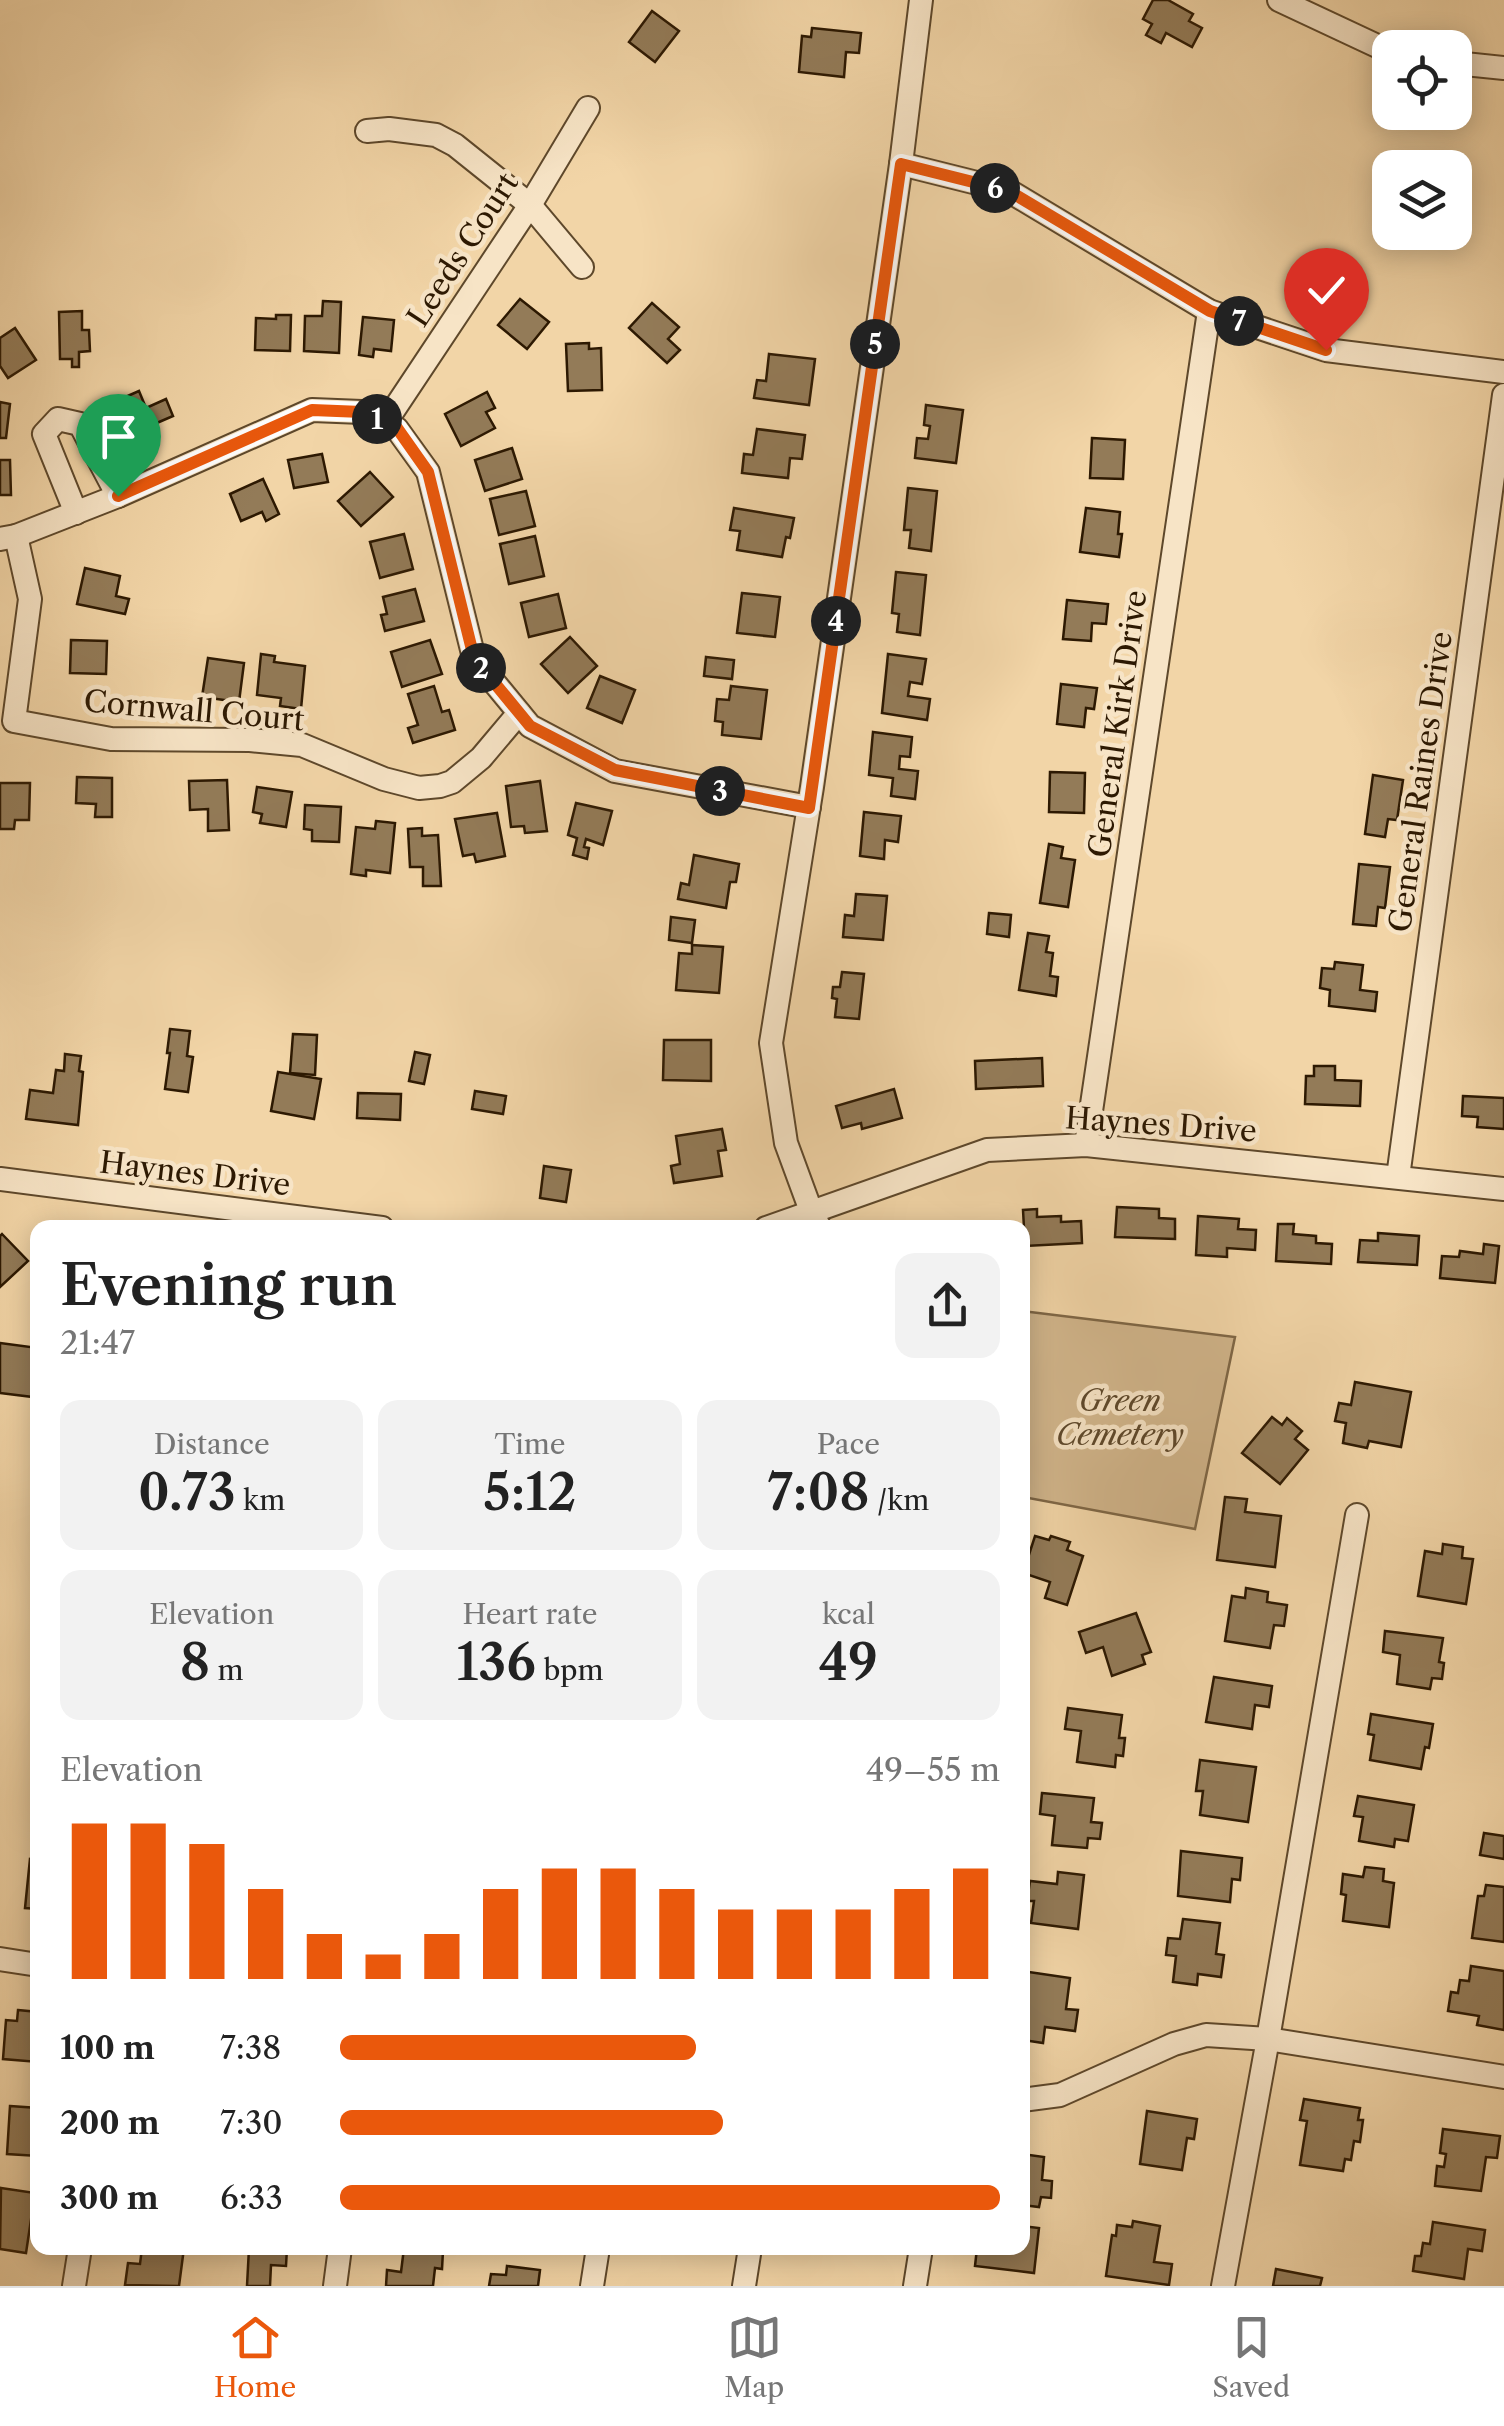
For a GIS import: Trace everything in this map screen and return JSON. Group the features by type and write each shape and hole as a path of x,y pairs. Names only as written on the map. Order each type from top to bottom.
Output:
{"street":[{"path":"816,1220 786,1143 771,1043 809,808 921,0"},
{"path":"1279,0 1372,44"},
{"path":"1472,65 1504,68"},
{"name":"Leeds Court","path":"385,423 530,205 588,108"},
{"path":"368,132 389,129 436,136 455,145 530,205 582,266"},
{"path":"901,164 1009,191 1210,311 1326,350 1504,372"},
{"name":"General Kirk Drive","path":"1086,1145 1210,311"},
{"name":"General Raines Drive","path":"1398,1177 1504,394"},
{"path":"8,538 118,496 312,410 362,412 397,428 428,472 474,658 530,726 615,770 809,808"},
{"path":"76,513 44,434 58,419 80,424 118,496"},
{"name":"Cornwall Court","path":"8,538 30,599 14,721 111,739 302,744 384,779 420,788 452,782 482,758 519,713"},
{"name":"Haynes Drive","path":"816,1220 987,1150 1086,1145 1504,1188"},
{"name":"Haynes Drive","path":"0,1179 224,1218 256,1220"},
{"path":"1223,2286 1357,1515"},
{"path":"0,1960 30,1964"},
{"path":"1030,2099 1060,2095 1174,2044 1206,2035 1268,2039 1504,2077"},
{"path":"74,2286 79,2255"},
{"path":"334,2286 339,2255"},
{"path":"592,2286 597,2255"},
{"path":"744,2286 749,2255"},
{"path":"915,2286 919,2255"}],"green space":[{"name":"Green Cemetery","path":"1030,1312 1235,1337 1195,1529 1030,1498"}],"building":[{"path":"1153,0 1168,0 1193,14 1189,21 1202,28 1192,47 1166,33 1161,43 1146,35 1152,24 1143,19"},
{"path":"652,11 679,31 655,62 629,42"},
{"path":"812,28 861,33 859,53 846,52 844,77 799,72 802,36 811,37"},
{"path":"520,299 549,322 527,349 498,325"},
{"path":"323,301 341,302 339,353 304,351 305,316 322,316"},
{"path":"652,303 679,327 668,339 680,350 667,363 629,328"},
{"path":"82,311 82,330 89,330 90,351 79,352 79,367 72,367 72,359 60,359 59,312"},
{"path":"276,315 291,315 290,351 255,350 256,318 276,319"},
{"path":"363,317 394,320 391,351 374,349 373,357 359,355"},
{"path":"15,328 36,360 8,378 0,366 0,338"},
{"path":"589,343 589,349 601,348 602,390 568,391 566,344"},
{"path":"769,354 815,359 809,405 754,398 757,380 766,381"},
{"path":"139,391 146,408 166,399 173,416 129,435 114,402"},
{"path":"487,392 495,408 486,412 495,428 461,446 445,414"},
{"path":"0,402 10,404 6,438 0,438"},
{"path":"926,405 963,410 956,463 915,458 917,438 928,439 930,426 924,425"},
{"path":"757,429 805,435 802,459 790,458 788,478 742,473 744,454 753,455"},
{"path":"1092,438 1125,440 1123,479 1090,478"},
{"path":"512,448 522,479 485,491 475,460"},
{"path":"322,454 328,482 294,488 288,460"},
{"path":"0,460 10,460 11,495 0,495"},
{"path":"370,472 393,497 361,526 338,501"},
{"path":"263,479 279,514 266,521 262,512 241,521 230,494"},
{"path":"908,488 937,491 931,551 909,548 911,530 904,530"},
{"path":"526,491 535,526 499,535 490,499"},
{"path":"734,508 794,518 782,557 737,550 740,531 730,530"},
{"path":"1086,508 1120,512 1119,557 1080,552"},
{"path":"404,534 413,569 380,578 370,542"},
{"path":"535,536 544,576 509,584 500,544"},
{"path":"85,568 120,576 116,596 129,599 125,614 77,604"},
{"path":"896,572 926,575 920,635 897,632 899,614 892,613"},
{"path":"415,589 424,621 385,631 381,615 387,614 383,597"},
{"path":"742,593 780,597 775,637 737,633"},
{"path":"558,594 566,628 529,637 521,603"},
{"path":"1067,600 1108,604 1106,624 1092,623 1091,641 1063,639"},
{"path":"570,637 597,666 568,693 541,664"},
{"path":"71,640 107,641 106,674 70,673"},
{"path":"430,640 442,674 402,687 391,652"},
{"path":"261,654 275,656 274,662 305,666 301,709 280,706 281,698 257,695"},
{"path":"888,654 926,659 922,684 910,682 908,696 930,699 927,720 882,713"},
{"path":"706,657 734,660 732,679 704,676"},
{"path":"208,658 244,663 239,702 202,697"},
{"path":"600,676 635,690 622,723 587,708"},
{"path":"1061,684 1097,688 1094,709 1086,708 1084,727 1057,724"},
{"path":"434,686 442,712 449,710 455,730 413,743 408,728 418,725 408,694"},
{"path":"731,686 767,690 761,739 722,735 723,722 715,721 717,699 729,700"},
{"path":"873,732 912,737 910,757 900,756 899,769 918,771 915,799 891,796 893,778 869,775"},
{"path":"1050,772 1085,773 1084,813 1049,812"},
{"path":"1373,775 1403,780 1397,820 1388,819 1385,837 1365,834"},
{"path":"77,777 112,778 112,817 95,817 96,804 76,803"},
{"path":"227,780 229,830 208,831 208,809 190,810 189,781"},
{"path":"540,781 547,831 525,833 524,826 511,827 506,786"},
{"path":"0,783 30,783 29,820 15,820 14,829 0,829"},
{"path":"257,787 292,792 286,827 260,823 262,814 253,812"},
{"path":"576,803 612,811 603,845 586,839 587,859 573,855 577,838 568,835"},
{"path":"305,805 341,807 339,842 312,841 312,830 304,829"},
{"path":"864,812 901,816 898,842 885,840 884,859 860,856"},
{"path":"497,813 505,856 476,862 474,854 463,856 455,819"},
{"path":"376,821 395,823 390,873 366,870 366,876 351,874 356,827 375,829"},
{"path":"422,828 422,836 438,835 441,886 423,886 423,867 410,867 408,829"},
{"path":"1049,844 1063,847 1061,858 1075,860 1068,907 1040,903"},
{"path":"694,855 739,864 736,882 730,882 726,908 678,899 681,883 689,885"},
{"path":"1359,864 1390,867 1385,908 1378,907 1376,926 1353,924"},
{"path":"856,894 887,896 883,940 843,937 845,915 854,916"},
{"path":"989,913 1011,915 1009,937 987,934"},
{"path":"671,917 695,920 692,943 669,940"},
{"path":"1028,933 1049,936 1046,952 1053,953 1050,976 1058,977 1056,996 1019,990"},
{"path":"692,945 723,947 719,993 676,990 679,953 692,954"},
{"path":"1335,962 1363,965 1360,990 1377,992 1375,1011 1329,1006 1330,990 1320,988 1322,968 1334,969"},
{"path":"842,972 864,974 859,1019 835,1017 837,999 832,998 833,987 840,987"},
{"path":"170,1029 190,1031 187,1056 193,1057 188,1092 165,1089"},
{"path":"293,1034 317,1035 315,1075 290,1073"},
{"path":"664,1040 711,1040 711,1081 663,1080"},
{"path":"415,1052 430,1055 424,1084 409,1081"},
{"path":"65,1054 81,1056 78,1125 26,1119 30,1090 53,1093 56,1070 64,1071"},
{"path":"1042,1058 1043,1086 976,1089 975,1061"},
{"path":"1314,1066 1335,1066 1335,1080 1361,1081 1360,1106 1305,1104 1306,1076 1314,1076"},
{"path":"278,1072 321,1079 314,1119 271,1111"},
{"path":"894,1089 902,1118 862,1129 861,1123 842,1128 836,1106"},
{"path":"475,1091 506,1096 503,1114 472,1109"},
{"path":"358,1093 401,1094 400,1120 357,1118"},
{"path":"1463,1096 1504,1098 1504,1129 1477,1127 1478,1117 1462,1116"},
{"path":"722,1129 726,1150 718,1151 722,1176 674,1183 671,1166 680,1164 676,1136"},
{"path":"544,1166 571,1170 566,1202 540,1198"},
{"path":"1117,1207 1159,1209 1159,1218 1175,1219 1175,1239 1115,1237"},
{"path":"1037,1209 1037,1217 1061,1216 1061,1222 1081,1221 1082,1243 1030,1246 1030,1220 1024,1220 1023,1210"},
{"path":"1198,1216 1239,1219 1238,1229 1256,1230 1255,1250 1227,1248 1227,1257 1196,1255"},
{"path":"1278,1224 1294,1224 1293,1234 1316,1236 1316,1243 1332,1244 1331,1264 1276,1261"},
{"path":"1378,1233 1419,1236 1417,1265 1358,1262 1360,1240 1378,1241"},
{"path":"0,1236 28,1261 0,1287"},
{"path":"1484,1244 1499,1246 1495,1283 1440,1278 1442,1256 1459,1257 1460,1251 1483,1254"},
{"path":"0,1343 30,1347 30,1397 0,1393"},
{"path":"1355,1382 1411,1392 1401,1447 1369,1441 1367,1448 1343,1443 1346,1423 1335,1421 1339,1403 1351,1405"},
{"path":"1272,1417 1282,1425 1287,1418 1302,1431 1295,1439 1308,1450 1280,1484 1242,1453"},
{"path":"1225,1497 1247,1499 1245,1512 1281,1516 1275,1567 1217,1560"},
{"path":"1035,1536 1049,1540 1051,1536 1070,1542 1067,1550 1083,1556 1067,1605 1045,1598 1050,1582 1030,1575 1030,1551"},
{"path":"1443,1544 1463,1547 1462,1558 1473,1559 1466,1604 1418,1596 1425,1551 1442,1554"},
{"path":"1246,1588 1268,1592 1267,1602 1287,1605 1284,1626 1274,1625 1270,1648 1225,1641 1232,1596 1245,1598"},
{"path":"1136,1613 1151,1652 1142,1655 1145,1664 1112,1676 1103,1647 1086,1653 1079,1632"},
{"path":"1385,1631 1443,1638 1439,1662 1444,1663 1442,1679 1432,1678 1430,1689 1397,1684 1400,1655 1383,1652"},
{"path":"1214,1677 1272,1686 1269,1707 1255,1705 1252,1729 1206,1722"},
{"path":"1068,1708 1122,1715 1119,1738 1125,1738 1123,1756 1116,1755 1115,1767 1077,1762 1081,1731 1065,1729"},
{"path":"1371,1714 1433,1724 1421,1769 1370,1760 1374,1735 1368,1734"},
{"path":"1200,1760 1256,1767 1248,1822 1200,1815 1203,1791 1196,1791"},
{"path":"1042,1793 1094,1798 1091,1822 1102,1823 1100,1839 1088,1838 1087,1848 1052,1845 1055,1816 1040,1814"},
{"path":"1358,1796 1414,1805 1408,1841 1395,1839 1394,1847 1359,1841 1363,1817 1354,1816"},
{"path":"1484,1833 1504,1836 1504,1859 1480,1855"},
{"path":"1181,1851 1242,1858 1240,1880 1232,1879 1230,1902 1178,1896"},
{"path":"30,1859 30,1908 25,1908"},
{"path":"1365,1867 1384,1869 1383,1881 1394,1883 1389,1927 1343,1921 1343,1874 1363,1877"},
{"path":"1058,1872 1084,1875 1078,1929 1031,1923 1034,1901 1030,1901 1030,1881 1057,1884"},
{"path":"1486,1885 1504,1887 1504,1942 1472,1938 1478,1896 1484,1896"},
{"path":"1183,1919 1220,1923 1216,1954 1224,1955 1221,1977 1198,1974 1197,1985 1173,1982 1176,1956 1166,1955 1168,1938 1180,1939"},
{"path":"1471,1966 1504,1971 1504,2030 1477,2025 1479,2016 1448,2011 1451,1992 1458,1993 1460,1980 1469,1981"},
{"path":"1030,1972 1070,1978 1066,2009 1078,2010 1075,2031 1045,2027 1043,2043 1030,2041"},
{"path":"18,2010 30,2011 30,2061 3,2059 6,2020 17,2021"},
{"path":"1304,2099 1360,2108 1360,2142 1354,2141 1351,2160 1345,2159 1343,2171 1300,2165 1307,2121 1300,2120"},
{"path":"10,2106 30,2107 30,2155 7,2154"},
{"path":"1147,2111 1197,2119 1194,2139 1187,2138 1182,2170 1140,2164"},
{"path":"1443,2129 1500,2136 1497,2158 1486,2157 1481,2191 1435,2186 1437,2166 1444,2167 1446,2154 1440,2153"},
{"path":"1030,2155 1044,2157 1042,2180 1052,2181 1051,2198 1041,2197 1039,2207 1030,2206"},
{"path":"1,2188 30,2192 26,2253 0,2249"},
{"path":"1133,2221 1160,2226 1154,2262 1172,2264 1169,2285 1106,2276 1112,2235 1116,2236 1117,2225 1132,2227"},
{"path":"1433,2222 1485,2230 1482,2251 1468,2249 1464,2279 1413,2271 1415,2256 1421,2256 1423,2243 1430,2244"},
{"path":"1030,2227 1039,2228 1034,2273 975,2266 976,2255 1030,2255"},
{"path":"141,2255 183,2255 179,2286 125,2285 128,2263 140,2264"},
{"path":"249,2255 287,2255 286,2266 271,2265 270,2286 247,2286"},
{"path":"403,2255 443,2255 442,2269 435,2268 433,2286 386,2286 387,2270 401,2272"},
{"path":"507,2266 540,2270 538,2286 489,2286 491,2274 506,2275"},
{"path":"1276,2269 1322,2278 1320,2286 1273,2286"}],"route":[{"path":"118,496 312,410 362,412 397,428 428,472 474,658 530,726 615,770 809,808 901,164 1009,191 1210,311 1326,350"}]}
